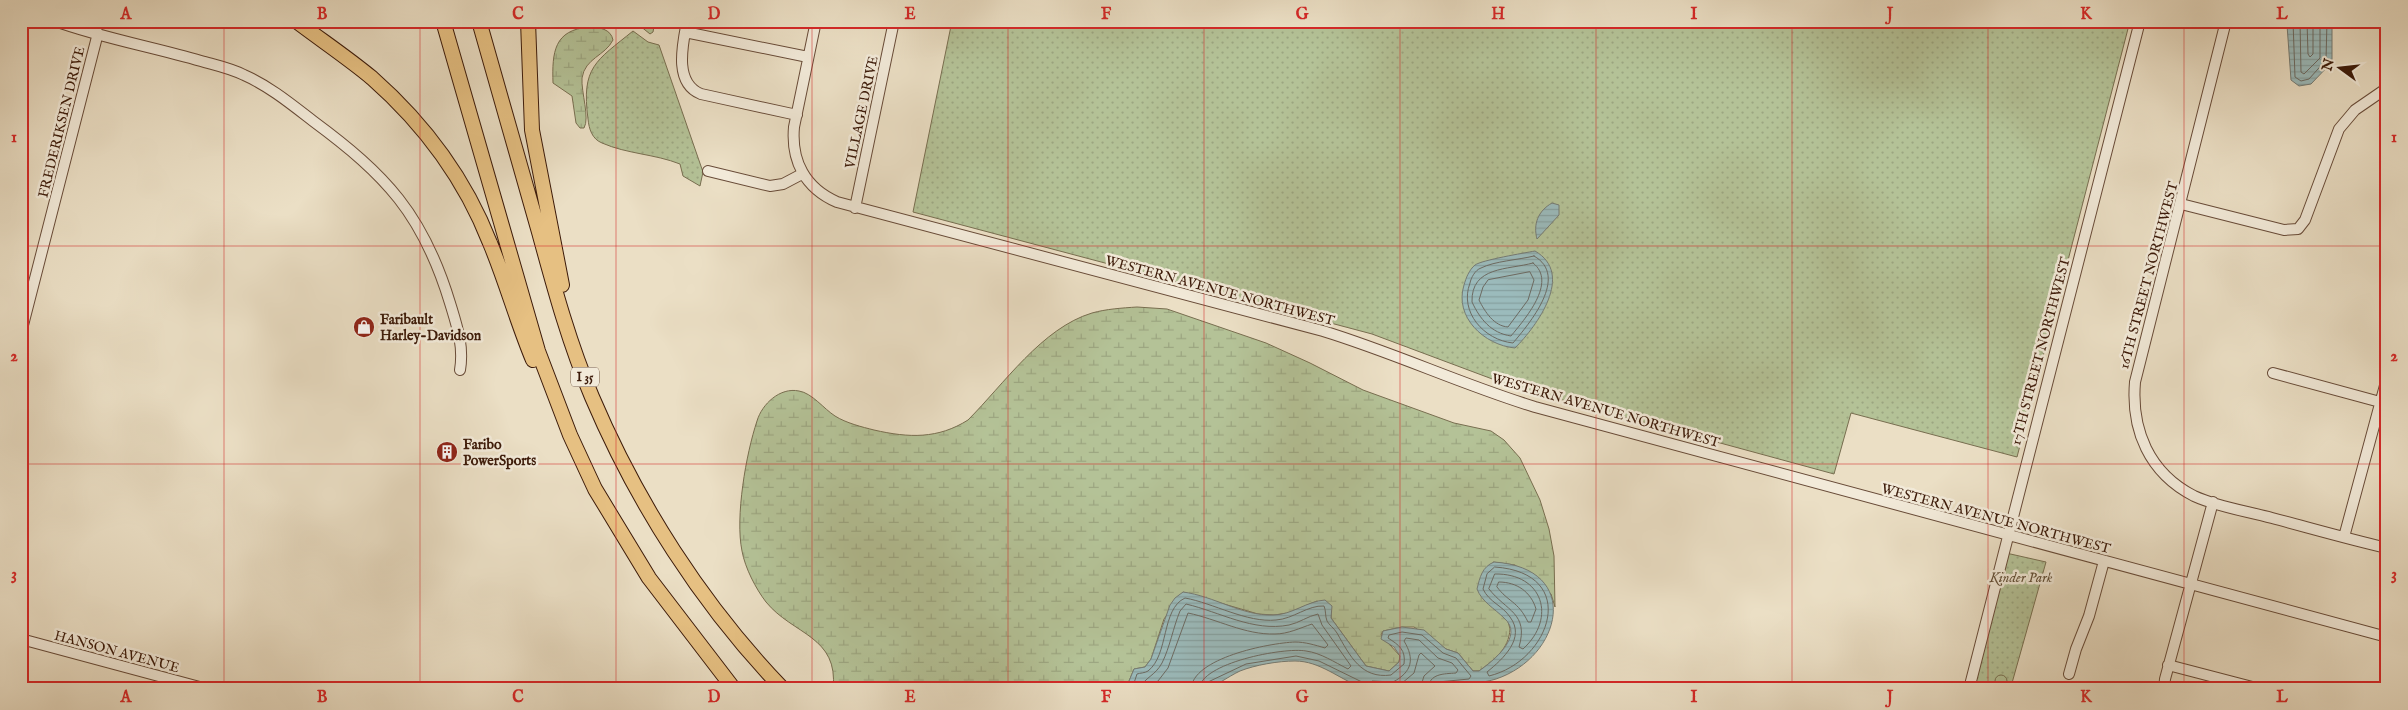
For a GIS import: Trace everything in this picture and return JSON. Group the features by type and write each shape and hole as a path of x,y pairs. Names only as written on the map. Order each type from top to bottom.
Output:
{"highway":[{"path":"296,21 370,77 401,105 428,136 452,170 473,206 490,243 522,336 544,389 595,488"},
{"name":"I 35","path":"443,21 538,351 570,435 595,488 649,578 734,689"},
{"name":"I 35","path":"479,21 555,290 581,366 608,432 653,516 708,600 783,689"},
{"path":"528,21 530,95 536,154 581,366"}],"street":[{"path":"55,21 243,74 273,90 362,159 393,190 425,238 445,287 459,332 462,355 460,370"},
{"path":"688,21 681,56 682,68 689,86 696,92 797,115"},
{"path":"708,171 770,186 783,184 802,174 793,143 816,21"},
{"name":"VILLAGE DRIVE","path":"855,208 894,21"},
{"name":"17TH STREET NORTHWEST","path":"1969,689 2140,21"},
{"name":"16TH STREET NORTHWEST","path":"2226,21 2135,382 2133,401 2135,420 2141,440 2162,473 2195,496 2344,538 2387,548"},
{"path":"685,32 808,57"},
{"name":"FREDERIKSEN DRIVE","path":"21,333 98,33"},
{"path":"2181,204 2284,230 2298,229 2305,220 2339,129 2355,110 2387,88"},
{"name":"WESTERN AVENUE NORTHWEST","path":"802,174 823,195 855,208 1323,331 1380,349 1495,394 1535,407 2387,637"},
{"path":"2273,373 2380,402"},
{"path":"2344,538 2387,378"},
{"path":"2164,689 2168,665 2213,502"},
{"path":"2069,674 2076,649 2089,616 2104,561"},
{"name":"HANSON AVENUE","path":"21,639 206,689"},
{"path":"2168,665 2260,689"}],"green space":[{"path":"634,21 655,21 653,32 650,34"},
{"path":"952,21 2130,21 2017,457 1851,413 1834,474 1511,386 1372,334 913,212"},
{"path":"589,27 607,31 613,40 605,50 591,61 584,71 582,84 586,124 584,128 580,128 576,123 572,96 553,83 553,62 555,52 562,38 577,29"},
{"path":"633,31 648,42 659,45 703,172 700,186 683,176 680,164 612,147 596,139 590,130 586,102 589,76 601,58"},
{"path":"1137,307 1167,309 1266,343 1363,390 1454,423 1491,431 1504,440 1520,458 1540,500 1549,529 1554,556 1555,607 1551,594 1515,565 1493,562 1510,629 1507,642 1500,653 1479,671 1473,671 1458,653 1446,649 1414,627 1402,627 1383,631 1381,635 1400,656 1399,662 1389,671 1366,666 1331,618 1331,610 1317,601 1288,613 1274,615 1258,614 1183,592 1164,619 1151,659 1145,667 1134,669 1127,686 1119,689 833,689 833,671 829,658 822,647 777,613 766,602 751,578 743,558 740,521 743,486 757,421 767,403 779,394 792,390 799,391 809,395 839,418 864,428 887,433 911,435 934,434 946,431 968,420 1040,344 1057,331 1074,320 1092,313"},
{"name":"Kinder Park","path":"2006,553 2046,562 2012,683 2039,689 1972,689"},
{"path":"1999,675 2003,675 2007,681 2003,687 1999,687 1995,683 1995,679"}],"water":[{"path":"2290,21 2330,21 2332,23 2332,62 2311,84 2299,86 2291,80 2287,25"},
{"path":"1552,203 1559,205 1559,215 1537,239 1536,223 1538,218 1543,210"},
{"path":"1535,251 1547,261 1552,273 1552,286 1548,300 1542,314 1515,348 1503,346 1483,335 1468,318 1463,308 1464,285 1468,274 1479,263"},
{"path":"1494,562 1522,568 1541,580 1551,596 1553,614 1548,634 1536,652 1519,668 1496,679 1485,682 1428,688 1372,689 1353,684 1313,664 1295,661 1267,664 1246,669 1202,689 1119,689 1127,686 1134,669 1145,667 1151,659 1170,605 1183,592 1206,597 1250,612 1273,615 1293,611 1325,600 1332,606 1331,618 1366,666 1389,671 1399,662 1400,656 1394,647 1381,639 1383,631 1402,627 1424,630 1446,649 1458,653 1473,671 1479,671 1505,648 1511,632 1510,625 1485,601 1477,589 1484,570"}],"place":[{"name":"Faribault Harley-Davidson","path":"364,327"},
{"name":"Faribo PowerSports","path":"447,452"}]}
